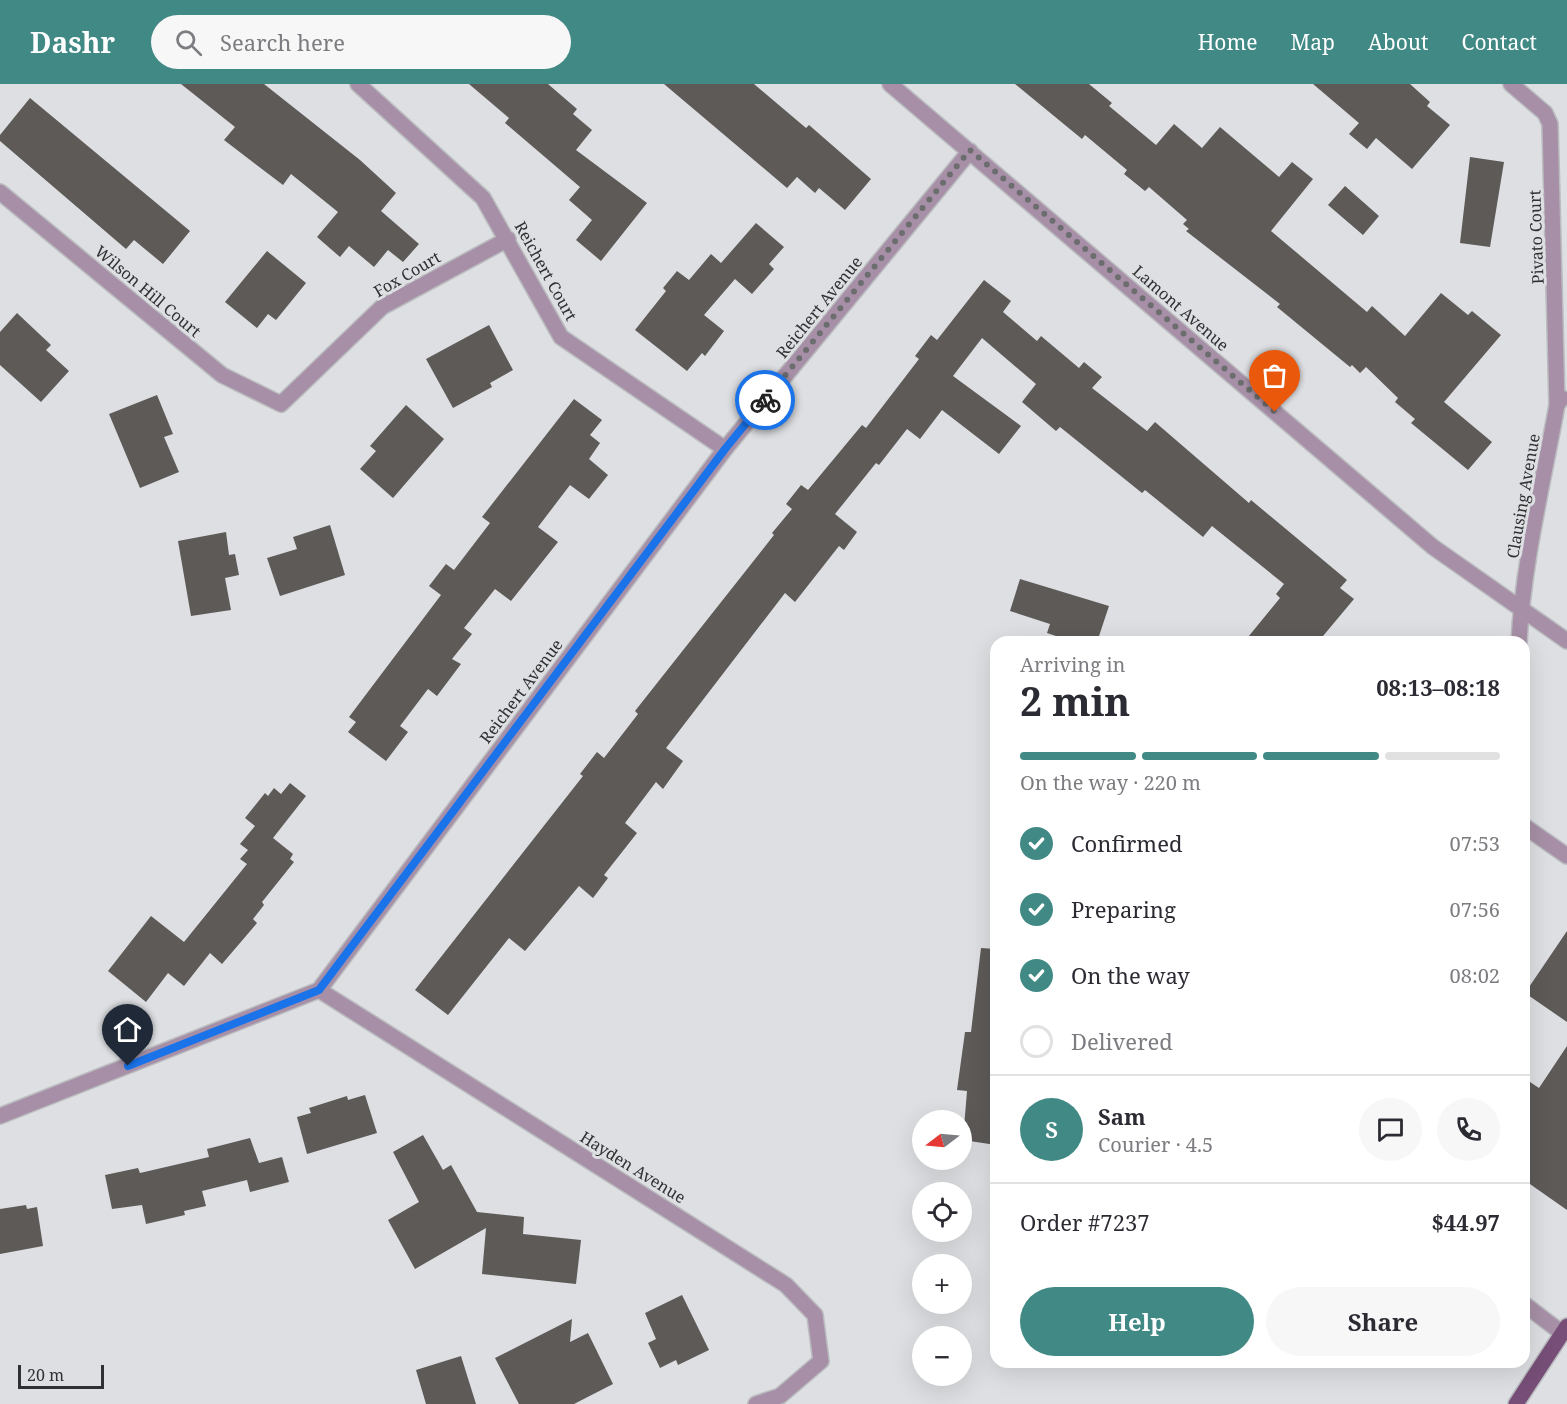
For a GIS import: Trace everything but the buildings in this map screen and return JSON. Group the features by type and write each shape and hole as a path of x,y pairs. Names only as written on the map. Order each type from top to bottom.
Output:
{"main road":[{"path":"1516,1404 1565,1329"}],"street":[{"name":"Reichert Court","path":"358,84 483,198 561,337 725,449"},
{"name":"Lamont Avenue","path":"890,84 1433,547 1521,611 1567,641"},
{"name":"Pivato Court","path":"1511,84 1545,113 1550,124 1557,405"},
{"name":"Reichert Avenue","path":"319,990 725,449 970,150"},
{"name":"Wilson Hill Court","path":"0,192 222,375 281,404"},
{"name":"Fox Court","path":"281,404 382,307 508,239"},
{"name":"Clausing Avenue","path":"1519,636 1521,611 1557,405 1567,390"},
{"path":"1530,830 1567,856"},
{"path":"0,1116 319,990"},
{"name":"Hayden Avenue","path":"319,990 786,1285 815,1315 821,1361 780,1396 756,1404"},
{"path":"1530,1308 1565,1329"}],"way so far":[{"path":"765,400 970,150 1275,412"}],"route":[{"path":"128,1066 319,990 725,449 765,400"}]}
